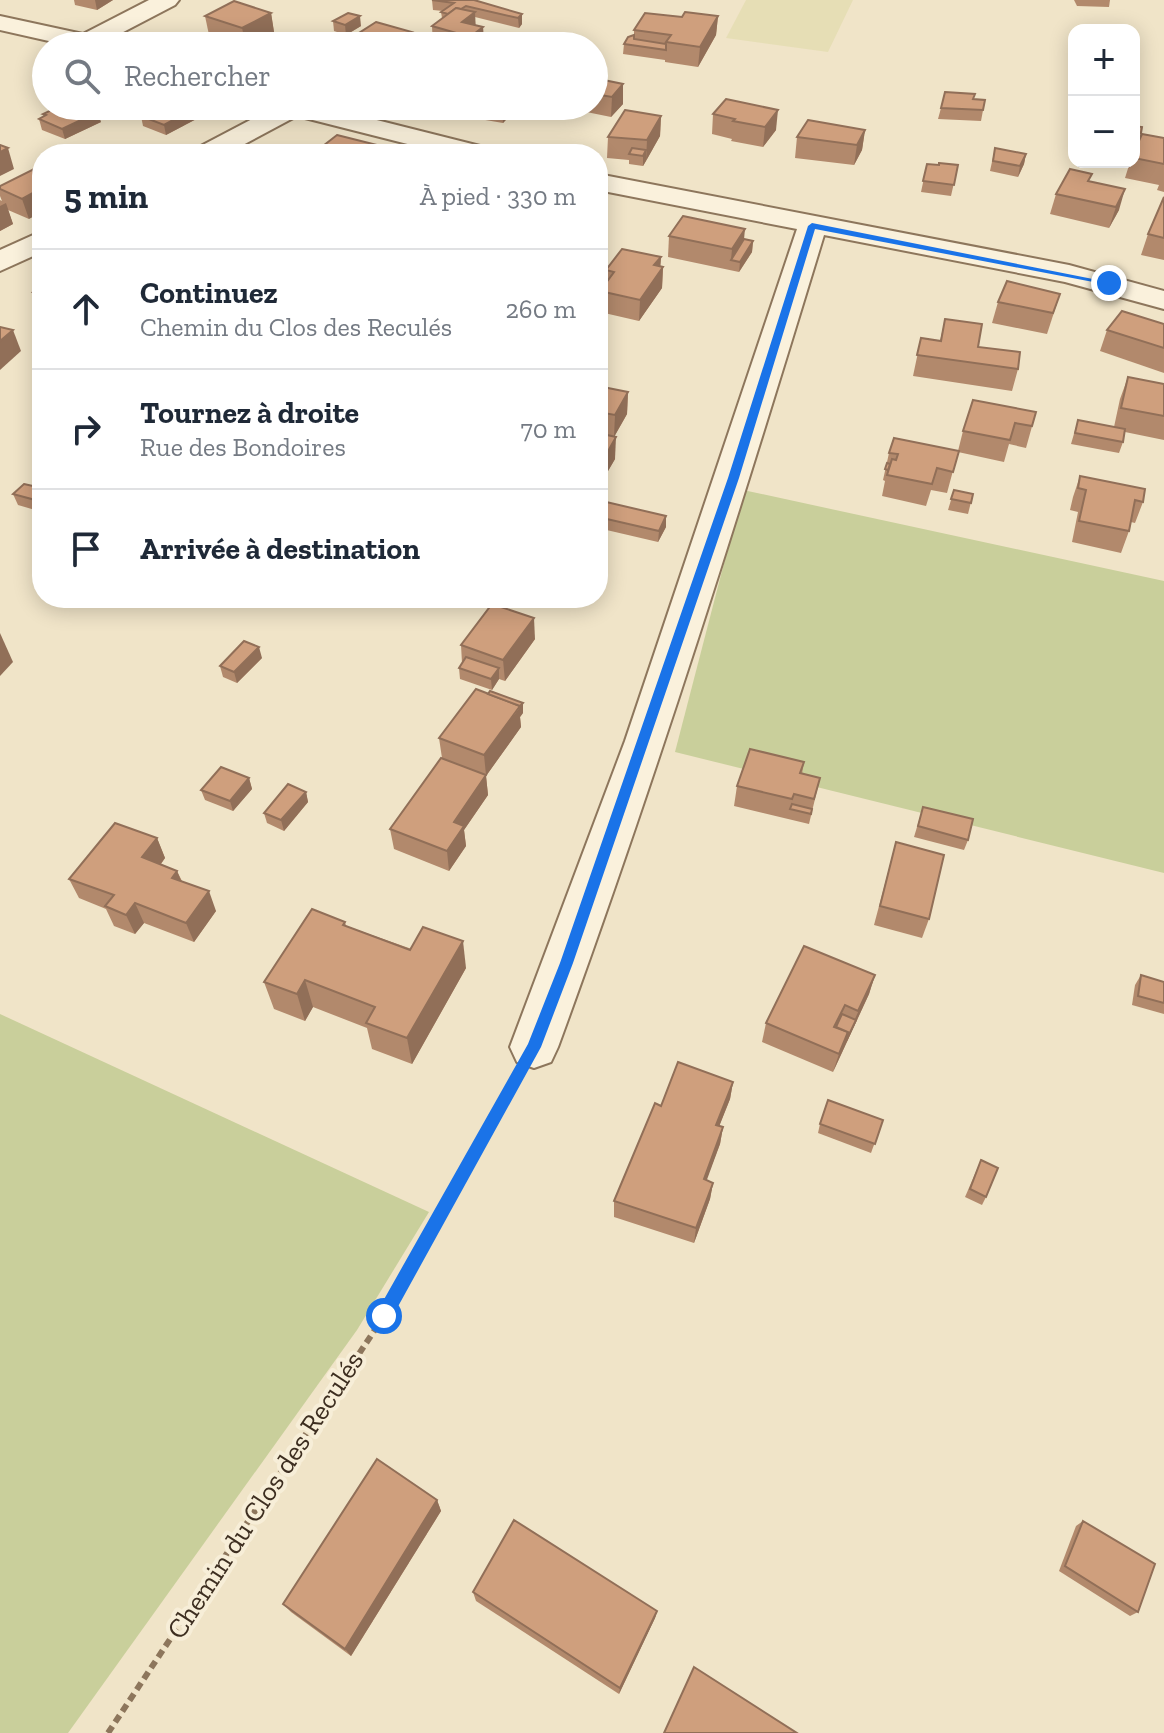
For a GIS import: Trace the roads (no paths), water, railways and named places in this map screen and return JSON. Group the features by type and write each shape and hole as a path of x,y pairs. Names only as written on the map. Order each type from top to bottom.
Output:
{"street":[{"path":"115,32 167,0"},
{"path":"0,23 41,32"},
{"path":"224,144 268,120"},
{"path":"344,120 439,144"},
{"path":"608,184 1069,274 1164,300"},
{"path":"534,1047 566,963 728,493 812,226"},
{"path":"0,262 32,245"}]}
